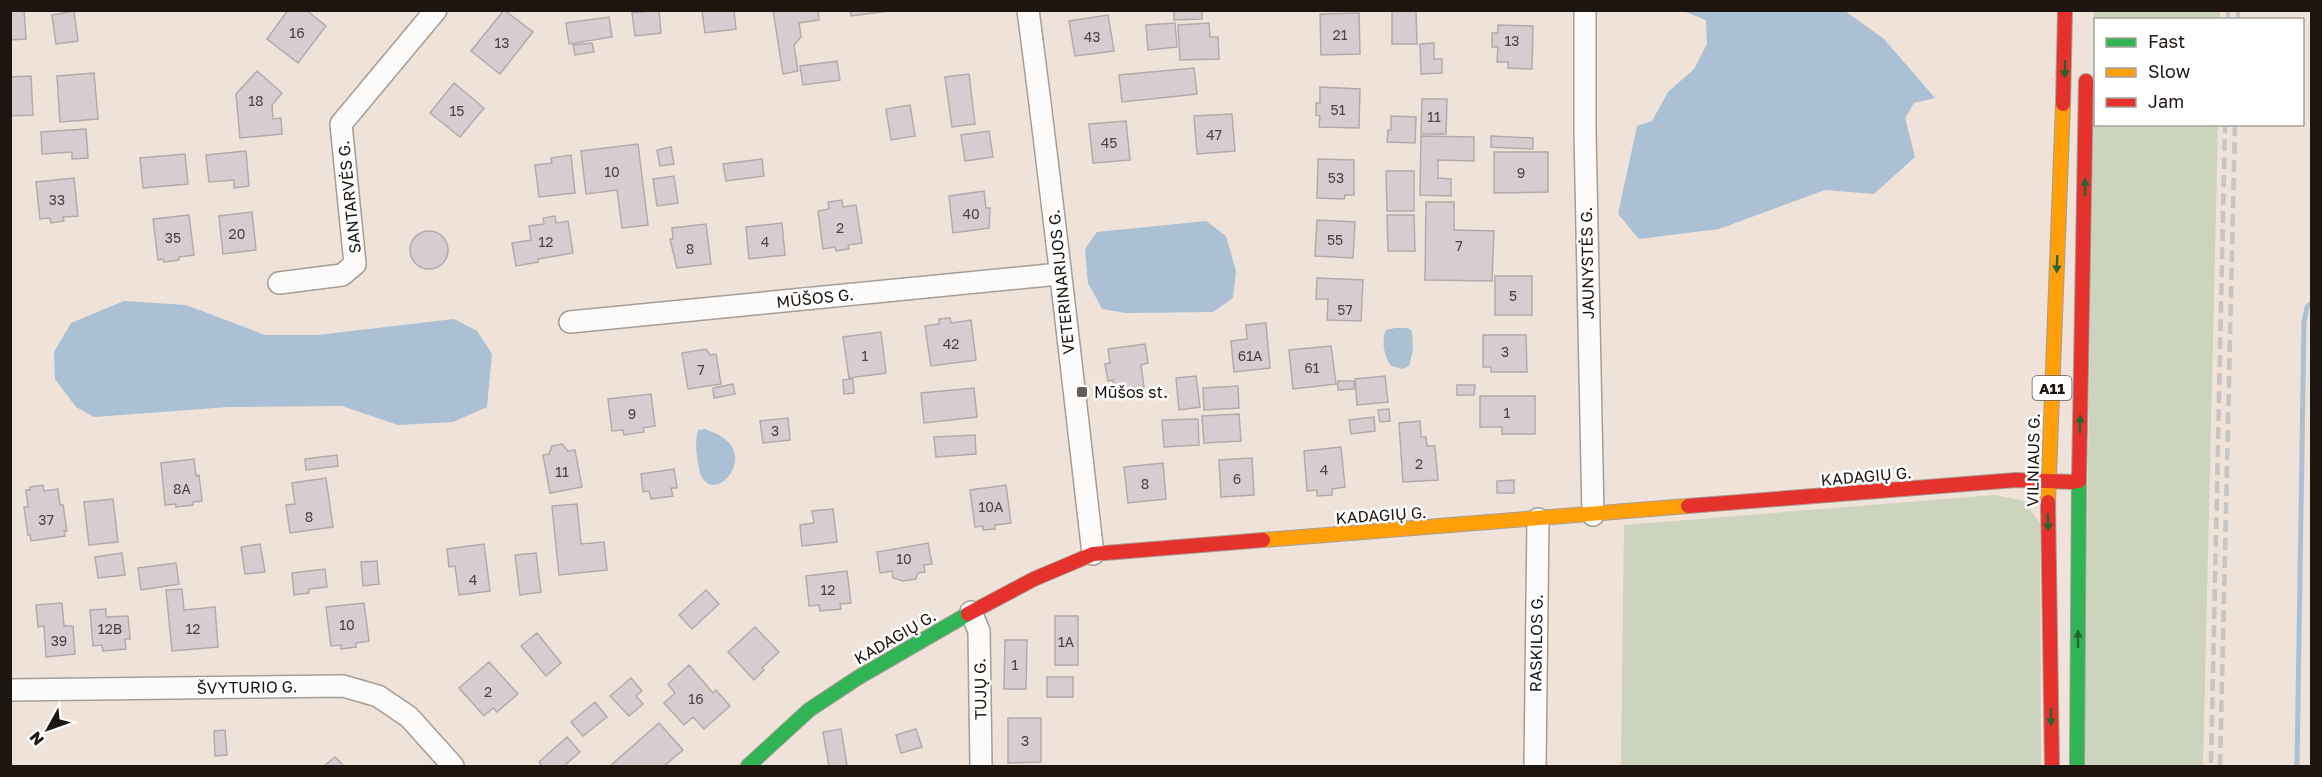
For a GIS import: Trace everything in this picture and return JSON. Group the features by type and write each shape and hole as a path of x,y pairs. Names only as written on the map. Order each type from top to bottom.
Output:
{"main road":[{"name":"VILNIAUS G.","path":"2052,766 2048,481 2065,10"},
{"name":"A11","path":"2077,766 2086,67"},
{"name":"KADAGIŲ G.","path":"748,766 809,710 859,677 971,612 1034,579 1093,554 2016,480 2079,483"}],"street":[{"name":"SANTARVĖS G.","path":"279,284 342,275 355,264 341,124 436,10"},
{"name":"VETERINARIJOS G.","path":"1028,10 1053,200 1059,274 1093,554"},
{"name":"JAUNYSTĖS G.","path":"1585,10 1584,132 1593,514"},
{"name":"MŪŠOS G.","path":"570,322 1059,274"},
{"name":"RASKILOS G.","path":"1535,766 1538,519"},
{"name":"TUJŲ G.","path":"971,612 979,631 981,766"},
{"name":"ŠVYTURIO G.","path":"10,690 343,686 378,696 409,717 453,766"}],"green space":[{"path":"2094,11 2220,11 2220,18 2094,18 2094,126 2218,126 2203,766 2084,766"},
{"path":"1995,495 2024,501 2040,523 2041,766 1621,766 1624,525"}],"water":[{"path":"1683,11 1845,11 1884,39 1935,98 1914,103 1905,118 1915,157 1874,194 1825,190 1719,229 1639,239 1618,214 1637,126 1652,121 1668,92 1694,69 1707,44 1706,20"},
{"path":"1206,221 1226,236 1236,271 1233,298 1213,312 1126,313 1102,309 1088,283 1085,249 1097,232"},
{"path":"124,301 186,305 265,335 317,335 454,319 477,331 492,354 487,407 453,422 398,425 342,406 229,407 94,417 76,407 55,379 54,352 71,323"},
{"path":"1408,328 1412,331 1413,350 1409,366 1403,369 1391,366 1384,348 1386,330"},
{"path":"705,429 724,438 734,450 735,461 732,471 726,480 717,484 709,484 702,478 698,463 697,434 698,430"}],"building":[{"path":"10,10 24,10 26,39 10,40"},
{"path":"288,10 306,10 326,26 298,63 267,39"},
{"path":"504,10 533,32 500,74 471,51"},
{"path":"659,10 661,33 635,36 632,13"},
{"path":"734,10 736,29 705,33 702,11"},
{"path":"773,10 818,10 819,20 799,23 801,37 794,45 798,71 783,74"},
{"path":"850,10 888,10 888,11 851,16"},
{"path":"1174,10 1202,10 1202,19 1174,20"},
{"path":"1392,10 1416,10 1417,44 1392,44"},
{"path":"74,11 78,41 56,44 52,15"},
{"path":"1359,13 1360,54 1321,55 1320,14"},
{"path":"1108,15 1114,51 1075,56 1069,21"},
{"path":"609,17 612,37 569,44 566,23"},
{"path":"1175,23 1177,47 1148,50 1146,25"},
{"path":"1209,23 1210,37 1218,37 1219,59 1180,60 1178,25"},
{"path":"1498,25 1533,26 1532,69 1508,68 1508,62 1497,62 1498,47 1492,47 1492,33 1498,33"},
{"path":"592,43 594,52 575,55 573,45"},
{"path":"1434,43 1434,59 1442,59 1442,73 1421,74 1420,44"},
{"path":"837,61 840,80 803,85 800,66"},
{"path":"1194,68 1197,94 1122,102 1119,75"},
{"path":"257,71 282,93 272,105 273,119 281,118 282,134 240,138 236,94"},
{"path":"94,73 98,119 60,122 57,76"},
{"path":"969,74 975,124 952,127 945,77"},
{"path":"31,76 33,115 10,116 10,77"},
{"path":"454,83 484,108 460,137 430,113"},
{"path":"1320,87 1360,89 1359,128 1319,127 1320,116 1316,115 1316,103 1320,103"},
{"path":"1422,99 1447,99 1446,134 1421,134"},
{"path":"910,105 915,136 891,140 886,109"},
{"path":"1232,114 1235,151 1197,154 1194,116"},
{"path":"1391,116 1416,117 1415,143 1387,142 1388,130 1391,130"},
{"path":"1126,121 1130,160 1093,163 1089,124"},
{"path":"86,129 88,158 72,159 72,152 42,154 41,132"},
{"path":"989,131 993,157 965,161 961,135"},
{"path":"1421,136 1474,137 1474,161 1438,160 1438,178 1451,179 1451,196 1420,195"},
{"path":"1491,136 1533,138 1533,149 1491,147"},
{"path":"638,144 648,225 622,228 617,190 586,194 581,151"},
{"path":"671,147 674,164 660,166 657,150"},
{"path":"246,151 249,186 234,188 234,180 209,182 206,155"},
{"path":"1494,152 1548,152 1548,192 1494,193"},
{"path":"185,154 188,184 143,188 140,158"},
{"path":"571,155 575,193 539,197 535,165 552,163 551,158"},
{"path":"762,159 764,176 726,181 723,164"},
{"path":"1318,159 1354,160 1354,195 1345,195 1344,199 1317,198"},
{"path":"1386,171 1414,171 1414,211 1387,211"},
{"path":"674,176 678,203 657,206 653,179"},
{"path":"74,178 78,216 63,217 64,221 51,223 50,218 40,219 36,182"},
{"path":"984,191 986,208 990,208 989,228 953,233 949,196"},
{"path":"842,200 843,207 856,205 862,243 848,245 849,249 836,251 835,247 823,249 818,211 829,209 828,202"},
{"path":"1426,202 1454,202 1454,230 1494,231 1492,281 1425,280"},
{"path":"252,212 256,250 223,254 219,216"},
{"path":"189,215 194,255 179,257 179,260 164,262 163,259 158,260 153,219"},
{"path":"1387,215 1414,215 1415,251 1388,251"},
{"path":"555,216 556,223 568,221 573,253 538,259 538,262 516,266 512,243 531,240 529,226 544,224 543,218"},
{"path":"1317,220 1355,222 1353,258 1315,256"},
{"path":"782,223 785,255 749,259 746,227"},
{"path":"706,224 711,264 677,268 670,239 673,239 672,228"},
{"path":"429,231 442,237 448,250 442,263 429,269 416,263 410,250 416,237"},
{"path":"1495,276 1532,276 1532,315 1495,315"},
{"path":"1317,278 1363,280 1361,321 1327,320 1328,299 1316,299"},
{"path":"950,318 951,323 971,320 976,360 931,366 925,326 939,324 939,319"},
{"path":"1266,323 1270,368 1234,372 1231,341 1247,339 1246,325"},
{"path":"881,332 886,373 849,378 843,337"},
{"path":"1483,335 1526,335 1527,372 1491,372 1491,367 1483,367"},
{"path":"1145,344 1148,363 1141,365 1144,387 1115,392 1113,380 1108,381 1105,364 1110,363 1108,349"},
{"path":"1331,346 1336,384 1293,389 1289,350"},
{"path":"706,349 710,355 716,354 721,384 688,389 682,353"},
{"path":"1196,376 1200,407 1179,410 1176,378"},
{"path":"1385,376 1388,402 1357,405 1355,379"},
{"path":"853,379 854,393 844,394 843,380"},
{"path":"1338,381 1354,381 1354,389 1338,390"},
{"path":"733,384 735,394 714,398 713,388"},
{"path":"1457,385 1475,385 1474,395 1457,395"},
{"path":"1238,386 1239,408 1204,410 1203,388"},
{"path":"974,388 977,417 924,423 921,393"},
{"path":"651,394 655,426 643,428 644,432 624,435 623,430 612,431 608,399"},
{"path":"1480,396 1535,396 1535,434 1502,434 1502,427 1480,427"},
{"path":"1389,409 1390,421 1380,422 1378,410"},
{"path":"1239,414 1241,441 1204,443 1202,416"},
{"path":"1374,417 1375,431 1351,434 1349,420"},
{"path":"788,418 790,440 763,443 760,421"},
{"path":"1198,419 1199,445 1164,447 1162,420"},
{"path":"1420,421 1421,437 1426,437 1427,446 1435,446 1438,480 1403,482 1399,423"},
{"path":"975,435 976,454 936,457 934,437"},
{"path":"562,444 568,451 575,450 582,487 550,493 543,455 549,454 552,446"},
{"path":"1341,447 1345,487 1332,489 1332,495 1317,496 1317,490 1307,491 1304,451"},
{"path":"337,455 338,466 306,470 305,459"},
{"path":"1252,458 1254,495 1221,497 1219,460"},
{"path":"194,459 196,476 199,475 202,501 193,502 193,505 176,507 176,504 165,505 161,463"},
{"path":"1163,463 1166,499 1128,503 1124,467"},
{"path":"674,469 677,488 671,488 673,496 651,499 649,491 643,492 641,474"},
{"path":"326,478 333,527 290,533 286,505 295,504 292,483"},
{"path":"1514,480 1514,493 1497,493 1497,481"},
{"path":"43,485 44,491 58,489 67,531 64,531 65,536 31,541 24,507 28,507 26,490"},
{"path":"1006,485 1011,523 995,525 995,529 983,530 983,526 975,527 970,490"},
{"path":"113,499 118,542 89,545 84,502"},
{"path":"577,504 581,544 604,542 607,570 559,575 552,506"},
{"path":"833,509 837,542 802,546 800,525 814,523 812,511"},
{"path":"928,543 932,564 924,565 925,572 918,573 916,579 903,581 893,578 892,571 880,573 877,552"},
{"path":"260,544 265,572 245,574 241,547"},
{"path":"484,544 490,591 459,595 455,566 449,567 447,549"},
{"path":"122,553 125,575 98,578 95,557"},
{"path":"536,553 541,592 520,595 515,555"},
{"path":"377,561 379,584 363,586 361,562"},
{"path":"176,563 179,584 141,590 138,568"},
{"path":"325,569 327,587 309,589 309,593 294,595 292,573"},
{"path":"847,571 851,603 840,604 841,609 820,611 819,605 809,606 806,576"},
{"path":"182,589 184,610 215,607 218,647 172,651 166,590"},
{"path":"706,590 719,604 692,629 679,615"},
{"path":"62,603 64,626 73,626 75,654 46,657 44,626 38,627 36,605"},
{"path":"364,603 369,641 356,643 356,647 341,649 341,645 331,646 326,607"},
{"path":"106,609 106,617 128,616 130,639 125,639 126,649 103,651 102,645 93,646 90,610"},
{"path":"1055,616 1078,616 1078,665 1055,665"},
{"path":"755,627 779,652 762,668 764,670 754,680 728,652"},
{"path":"537,633 561,663 546,676 521,646"},
{"path":"1005,640 1027,640 1026,689 1004,689"},
{"path":"489,662 518,694 497,712 493,708 484,716 459,688"},
{"path":"689,665 713,693 716,690 730,706 704,729 693,717 684,725 664,703 675,693 668,684"},
{"path":"1047,677 1073,677 1073,697 1047,697"},
{"path":"631,678 642,691 636,696 643,704 629,716 610,696"},
{"path":"595,702 607,717 583,736 571,722"},
{"path":"1008,718 1041,718 1041,762 1008,763"},
{"path":"659,723 683,750 664,766 610,766"},
{"path":"841,729 847,766 829,766 823,732"},
{"path":"916,729 922,747 901,753 896,735"},
{"path":"225,730 227,755 215,756 214,731"},
{"path":"567,737 580,752 564,766 542,766 539,762"},
{"path":"335,757 344,766 324,766"}],"waterway":[{"path":"2297,766 2304,322 2307,307 2312,303"}],"railway":[{"path":"2228,10 2228,18"},
{"path":"2238,10 2238,18"},
{"path":"2211,763 2225,126"},
{"path":"2220,766 2235,126"}],"traffic: fast":[{"path":"2077,766 2079,481"},
{"path":"748,766 809,710 859,677 968,614"}],"traffic: slow":[{"path":"2048,502 2063,104"},
{"path":"1263,540 1688,506"}],"traffic: jam":[{"path":"2063,104 2065,10"},
{"path":"2079,481 2086,81"},
{"path":"1688,506 2016,480 2073,482"},
{"path":"2048,502 2052,766"},
{"path":"968,614 1034,579 1093,554 1263,540"}],"place":[{"name":"Mūšos st.","path":"1082,392"}]}
